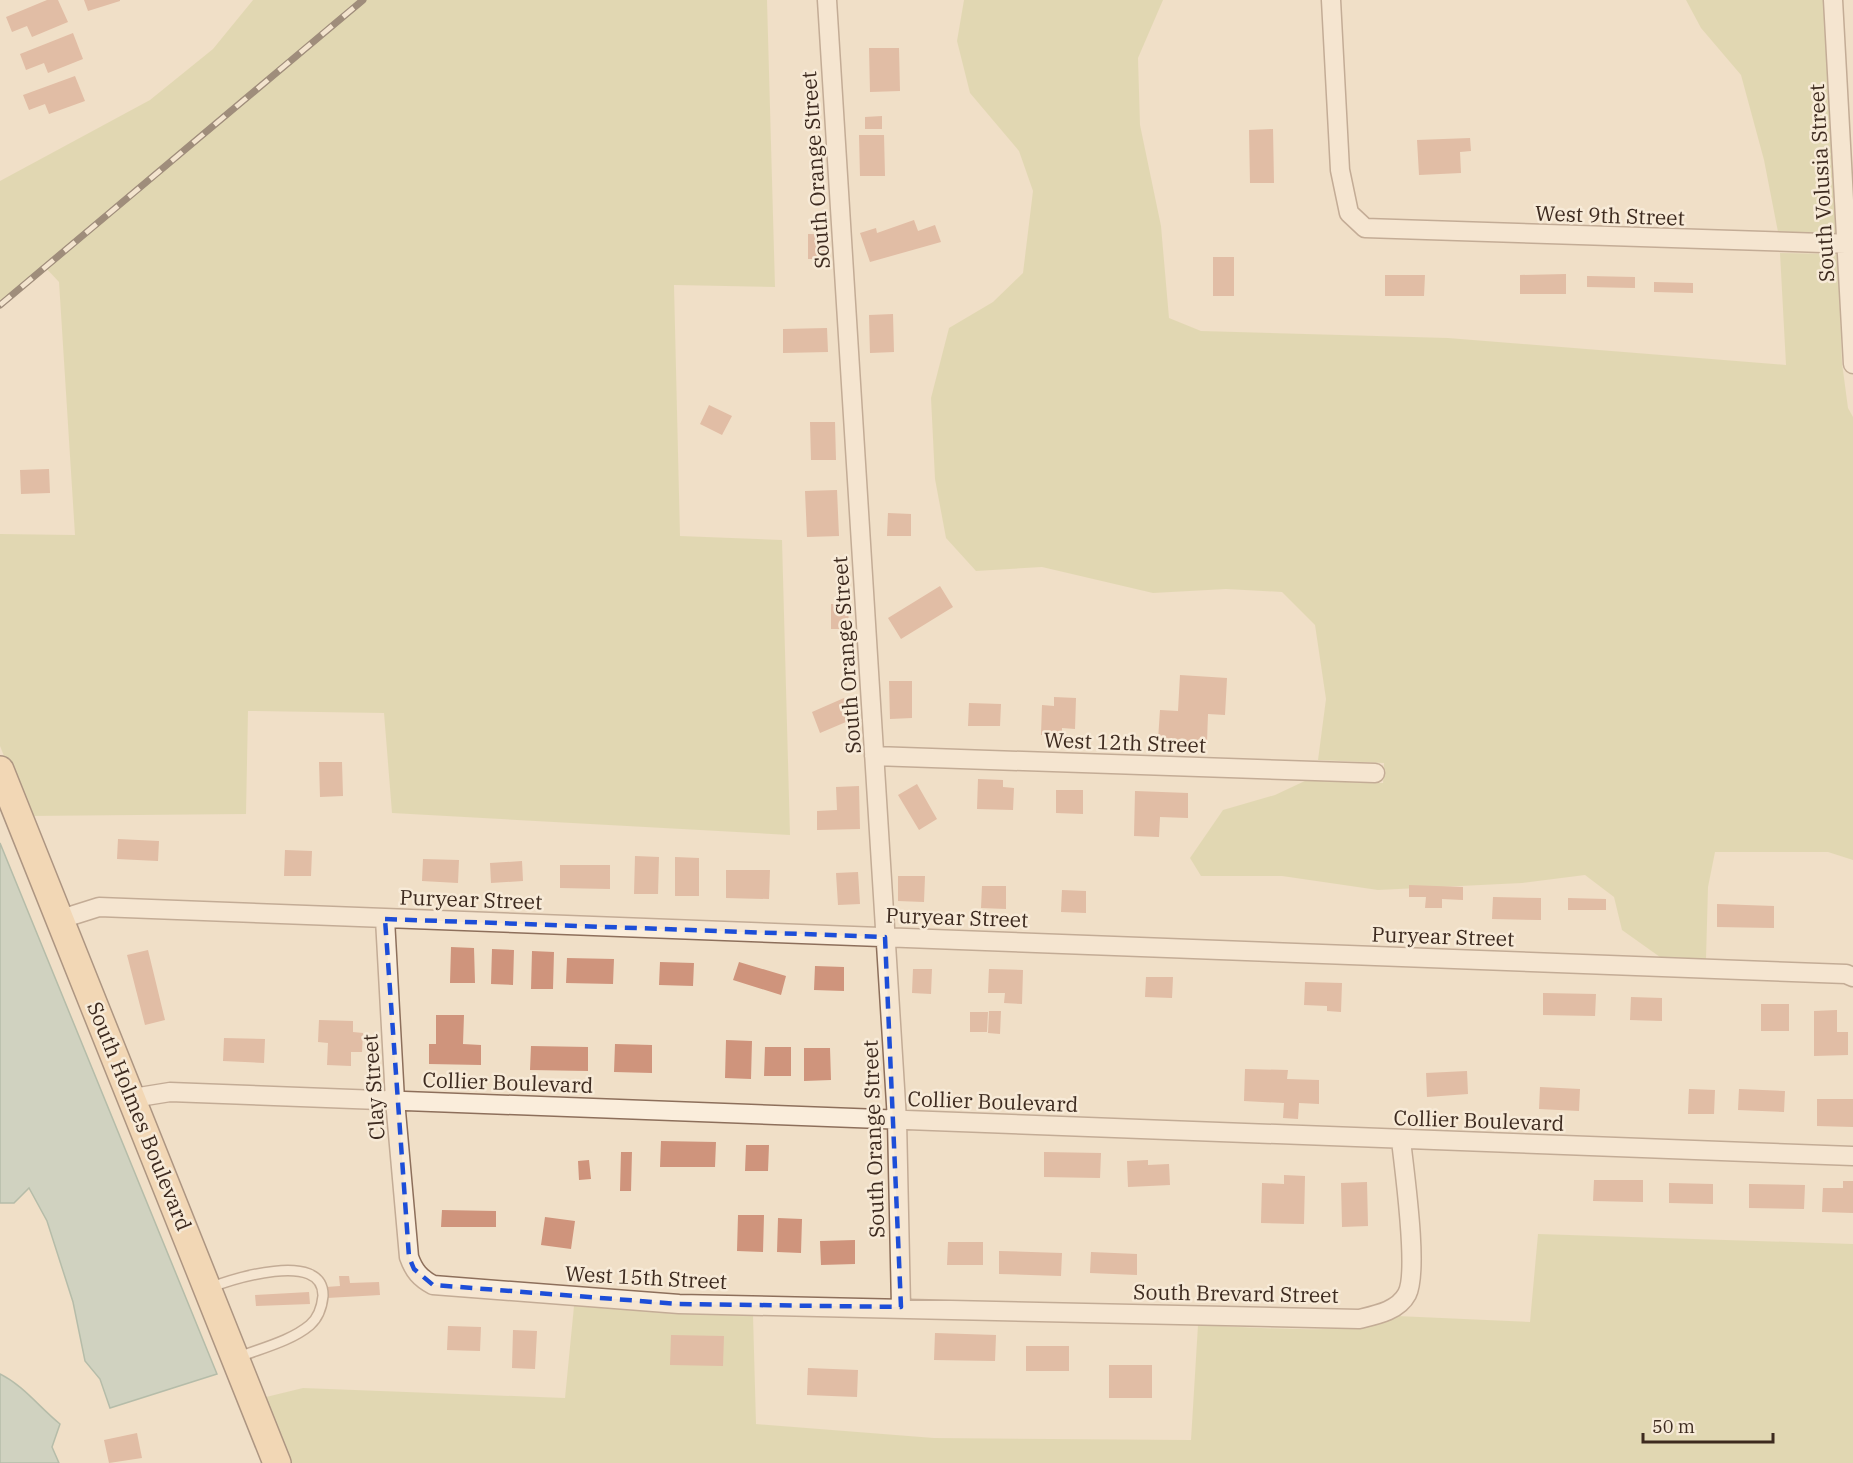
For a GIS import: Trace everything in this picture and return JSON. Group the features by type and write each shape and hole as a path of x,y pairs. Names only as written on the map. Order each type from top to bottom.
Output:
{"main road":[{"name":"South Holmes Boulevard","path":"0,770 237,1358 277,1463"}],"street":[{"name":"South Orange Street","path":"827,0 897,1120 901,1307"},
{"name":"West 9th Street","path":"1331,0 1340,170 1349,213 1365,228 1850,244"},
{"name":"South Volusia Street","path":"1833,0 1845,64 1853,364"},
{"name":"West 12th Street","path":"874,756 1375,772"},
{"name":"Puryear Street","path":"61,919 99,908 1846,974 1853,977"},
{"name":"Clay Street","path":"385,919 395,1100 410,1252"},
{"name":"Collier Boulevard","path":"133,1098 170,1092 1853,1156"},
{"name":"South Brevard Street","path":"901,1307 1359,1319 1387,1312 1407,1294 1412,1257 1401,1140"},
{"name":"West 15th Street","path":"410,1252 414,1269 423,1280 445,1287 680,1304 901,1307"}],"lane":[{"path":"209,1288 258,1272 306,1273 318,1281 323,1294 319,1312 313,1323 299,1333 237,1358"}],"highlighted area":[{"path":"385,919 885,937 901,1307 679,1304 433,1285 414,1269 409,1257"}],"green space":[{"path":"253,0 767,0 775,287 674,285 680,536 782,540 790,835 392,813 384,713 248,711 246,814 28,816 0,746 0,534 75,535 59,282 43,265 0,302 0,181 150,100 213,49"},
{"path":"964,0 1163,0 1138,58 1140,125 1161,226 1169,318 1201,331 1448,338 1786,365 1780,253 1838,254 1842,363 1848,408 1853,417 1853,860 1828,852 1715,852 1708,887 1706,959 1660,957 1622,930 1614,897 1585,875 1522,883 1378,890 1282,876 1201,876 1190,858 1223,810 1275,795 1307,780 1383,783 1384,763 1318,760 1326,699 1315,625 1282,592 1226,589 1153,593 1042,567 976,571 946,538 935,479 931,398 949,328 993,302 1023,273 1033,191 1019,151 970,93 957,41"},
{"path":"1686,0 1824,0 1838,233 1778,232 1764,160 1741,75 1701,28"},
{"path":"1538,1234 1853,1244 1853,1463 286,1463 262,1398 303,1388 565,1398 574,1306 679,1314 753,1315 756,1424 934,1438 1191,1440 1198,1325 1332,1329 1382,1323 1397,1316 1530,1322"}],"shaded area":[{"path":"0,843 217,1374 110,1408 100,1379 85,1361 73,1302 47,1221 29,1188 14,1203 0,1203"},
{"path":"0,1374 24,1391 60,1424 52,1447 59,1463 0,1463"}],"building":[{"path":"47,0 58,0 68,22 32,37 27,26 12,32 6,17"},
{"path":"84,0 120,0 120,1 88,11"},
{"path":"73,33 83,59 48,73 44,63 26,70 20,54"},
{"path":"869,48 899,48 900,91 870,92"},
{"path":"75,76 85,101 49,114 45,104 29,110 23,95"},
{"path":"882,116 882,129 865,129 865,117"},
{"path":"1273,129 1274,183 1250,183 1249,130"},
{"path":"859,135 884,135 885,176 860,176"},
{"path":"1470,138 1471,151 1460,152 1461,173 1419,175 1417,140"},
{"path":"914,220 918,231 935,225 941,242 870,262 860,233 876,228 877,233"},
{"path":"808,234 827,234 828,259 808,259"},
{"path":"1213,257 1234,257 1234,296 1213,296"},
{"path":"1566,274 1566,294 1520,294 1520,275"},
{"path":"1385,275 1425,275 1424,296 1385,296"},
{"path":"1587,276 1635,277 1635,288 1587,287"},
{"path":"1654,282 1693,283 1693,293 1654,292"},
{"path":"893,314 894,352 870,353 869,315"},
{"path":"827,328 828,352 783,353 783,329"},
{"path":"709,405 732,416 722,435 700,424"},
{"path":"810,422 835,422 836,460 811,460"},
{"path":"49,469 50,493 21,494 20,470"},
{"path":"837,490 839,536 807,537 805,491"},
{"path":"888,513 911,514 911,536 887,536"},
{"path":"940,586 953,607 901,639 888,618"},
{"path":"831,604 848,604 849,629 831,629"},
{"path":"1180,675 1227,678 1225,715 1208,714 1207,742 1158,740 1160,710 1178,711"},
{"path":"889,681 912,681 912,718 890,719"},
{"path":"1054,697 1076,698 1075,729 1062,728 1062,735 1041,735 1042,705 1054,706"},
{"path":"844,698 853,719 820,733 812,712"},
{"path":"969,703 1001,704 1000,726 968,726"},
{"path":"319,762 342,762 343,796 320,797"},
{"path":"978,779 1003,780 1003,787 1014,788 1013,810 977,809"},
{"path":"917,784 937,819 919,830 898,795"},
{"path":"859,786 860,829 817,830 817,811 837,810 836,787"},
{"path":"1056,790 1083,790 1083,814 1056,813"},
{"path":"1135,791 1188,793 1188,818 1160,817 1159,837 1134,836"},
{"path":"118,839 159,841 158,861 117,859"},
{"path":"285,850 312,851 311,876 284,876"},
{"path":"635,856 659,857 658,894 634,894"},
{"path":"675,857 699,858 699,896 675,896"},
{"path":"423,859 459,860 458,883 422,881"},
{"path":"522,861 523,881 491,883 490,863"},
{"path":"560,865 610,865 610,889 560,888"},
{"path":"726,870 770,870 769,899 726,898"},
{"path":"858,872 860,904 838,905 836,873"},
{"path":"898,876 925,876 924,902 898,901"},
{"path":"1409,885 1463,887 1463,900 1442,899 1442,908 1425,908 1426,897 1409,897"},
{"path":"982,886 1006,886 1006,909 981,908"},
{"path":"1062,890 1086,891 1086,913 1061,912"},
{"path":"1493,897 1541,898 1541,920 1492,919"},
{"path":"1568,898 1606,899 1606,910 1568,910"},
{"path":"1717,904 1774,906 1774,928 1717,927"},
{"path":"451,947 474,948 475,983 450,983"},
{"path":"492,949 514,950 513,985 491,984"},
{"path":"148,950 165,1020 145,1025 127,955"},
{"path":"532,951 554,952 553,989 531,989"},
{"path":"567,958 614,959 613,984 566,983"},
{"path":"660,962 694,963 693,986 659,985"},
{"path":"739,962 786,976 781,995 733,980"},
{"path":"815,966 844,967 844,991 814,990"},
{"path":"913,969 932,969 931,994 912,993"},
{"path":"989,969 1023,970 1022,1004 1004,1003 1005,993 988,993"},
{"path":"1146,977 1173,977 1172,998 1145,997"},
{"path":"1305,982 1342,983 1341,1012 1327,1011 1327,1006 1304,1005"},
{"path":"1543,993 1596,994 1595,1016 1543,1015"},
{"path":"1631,997 1662,998 1662,1021 1630,1020"},
{"path":"1761,1004 1789,1004 1789,1031 1761,1031"},
{"path":"1837,1010 1837,1032 1848,1032 1848,1055 1814,1056 1814,1011"},
{"path":"989,1011 1001,1011 1000,1034 988,1033"},
{"path":"970,1012 988,1012 987,1032 970,1032"},
{"path":"436,1015 464,1015 463,1044 481,1045 481,1065 429,1064 429,1044 436,1044"},
{"path":"319,1020 353,1021 353,1032 363,1033 362,1052 351,1052 351,1066 327,1065 328,1043 318,1042"},
{"path":"224,1038 265,1039 264,1063 223,1061"},
{"path":"726,1040 752,1041 751,1079 725,1078"},
{"path":"615,1044 652,1045 652,1073 614,1072"},
{"path":"531,1046 588,1047 588,1071 530,1070"},
{"path":"765,1047 791,1047 791,1076 764,1076"},
{"path":"804,1048 830,1048 831,1080 804,1081"},
{"path":"1245,1069 1288,1070 1287,1079 1319,1080 1319,1104 1299,1103 1298,1119 1283,1118 1284,1103 1244,1101"},
{"path":"1467,1071 1468,1094 1427,1097 1426,1073"},
{"path":"1540,1087 1580,1089 1579,1111 1539,1109"},
{"path":"1689,1089 1715,1090 1714,1114 1688,1114"},
{"path":"1739,1089 1785,1091 1784,1112 1738,1110"},
{"path":"1817,1099 1853,1099 1853,1127 1817,1126"},
{"path":"661,1141 716,1142 715,1167 660,1167"},
{"path":"746,1145 769,1145 768,1171 745,1171"},
{"path":"621,1152 632,1152 631,1191 620,1191"},
{"path":"1044,1152 1101,1153 1100,1178 1044,1177"},
{"path":"589,1160 591,1179 579,1180 578,1161"},
{"path":"1148,1160 1148,1165 1169,1164 1170,1185 1128,1187 1127,1161"},
{"path":"1284,1175 1305,1176 1304,1224 1261,1223 1262,1183 1284,1184"},
{"path":"1594,1180 1643,1180 1643,1202 1593,1201"},
{"path":"1843,1181 1853,1181 1853,1213 1822,1212 1823,1188 1843,1188"},
{"path":"1367,1182 1368,1226 1342,1227 1341,1183"},
{"path":"1669,1183 1713,1184 1713,1204 1669,1203"},
{"path":"1749,1184 1805,1185 1804,1209 1749,1208"},
{"path":"442,1210 496,1211 496,1227 441,1227"},
{"path":"738,1215 764,1215 763,1252 737,1251"},
{"path":"545,1217 575,1221 571,1249 541,1245"},
{"path":"778,1218 802,1219 801,1253 777,1252"},
{"path":"855,1240 855,1264 821,1265 820,1241"},
{"path":"948,1242 983,1242 983,1265 947,1265"},
{"path":"999,1251 1062,1253 1061,1276 999,1274"},
{"path":"1091,1252 1137,1254 1137,1275 1090,1273"},
{"path":"339,1276 349,1276 350,1283 379,1282 380,1295 327,1298 326,1287 340,1286"},
{"path":"309,1292 310,1304 256,1306 255,1295"},
{"path":"448,1326 481,1327 480,1351 447,1350"},
{"path":"513,1330 537,1331 535,1369 512,1368"},
{"path":"935,1333 996,1335 995,1361 934,1360"},
{"path":"671,1335 724,1336 723,1366 670,1365"},
{"path":"1026,1346 1069,1346 1069,1371 1026,1371"},
{"path":"1109,1365 1152,1365 1152,1398 1109,1398"},
{"path":"808,1368 858,1370 857,1397 807,1395"},
{"path":"137,1433 142,1458 109,1463 104,1440"}],"railway":[{"path":"0,305 363,0"}]}
